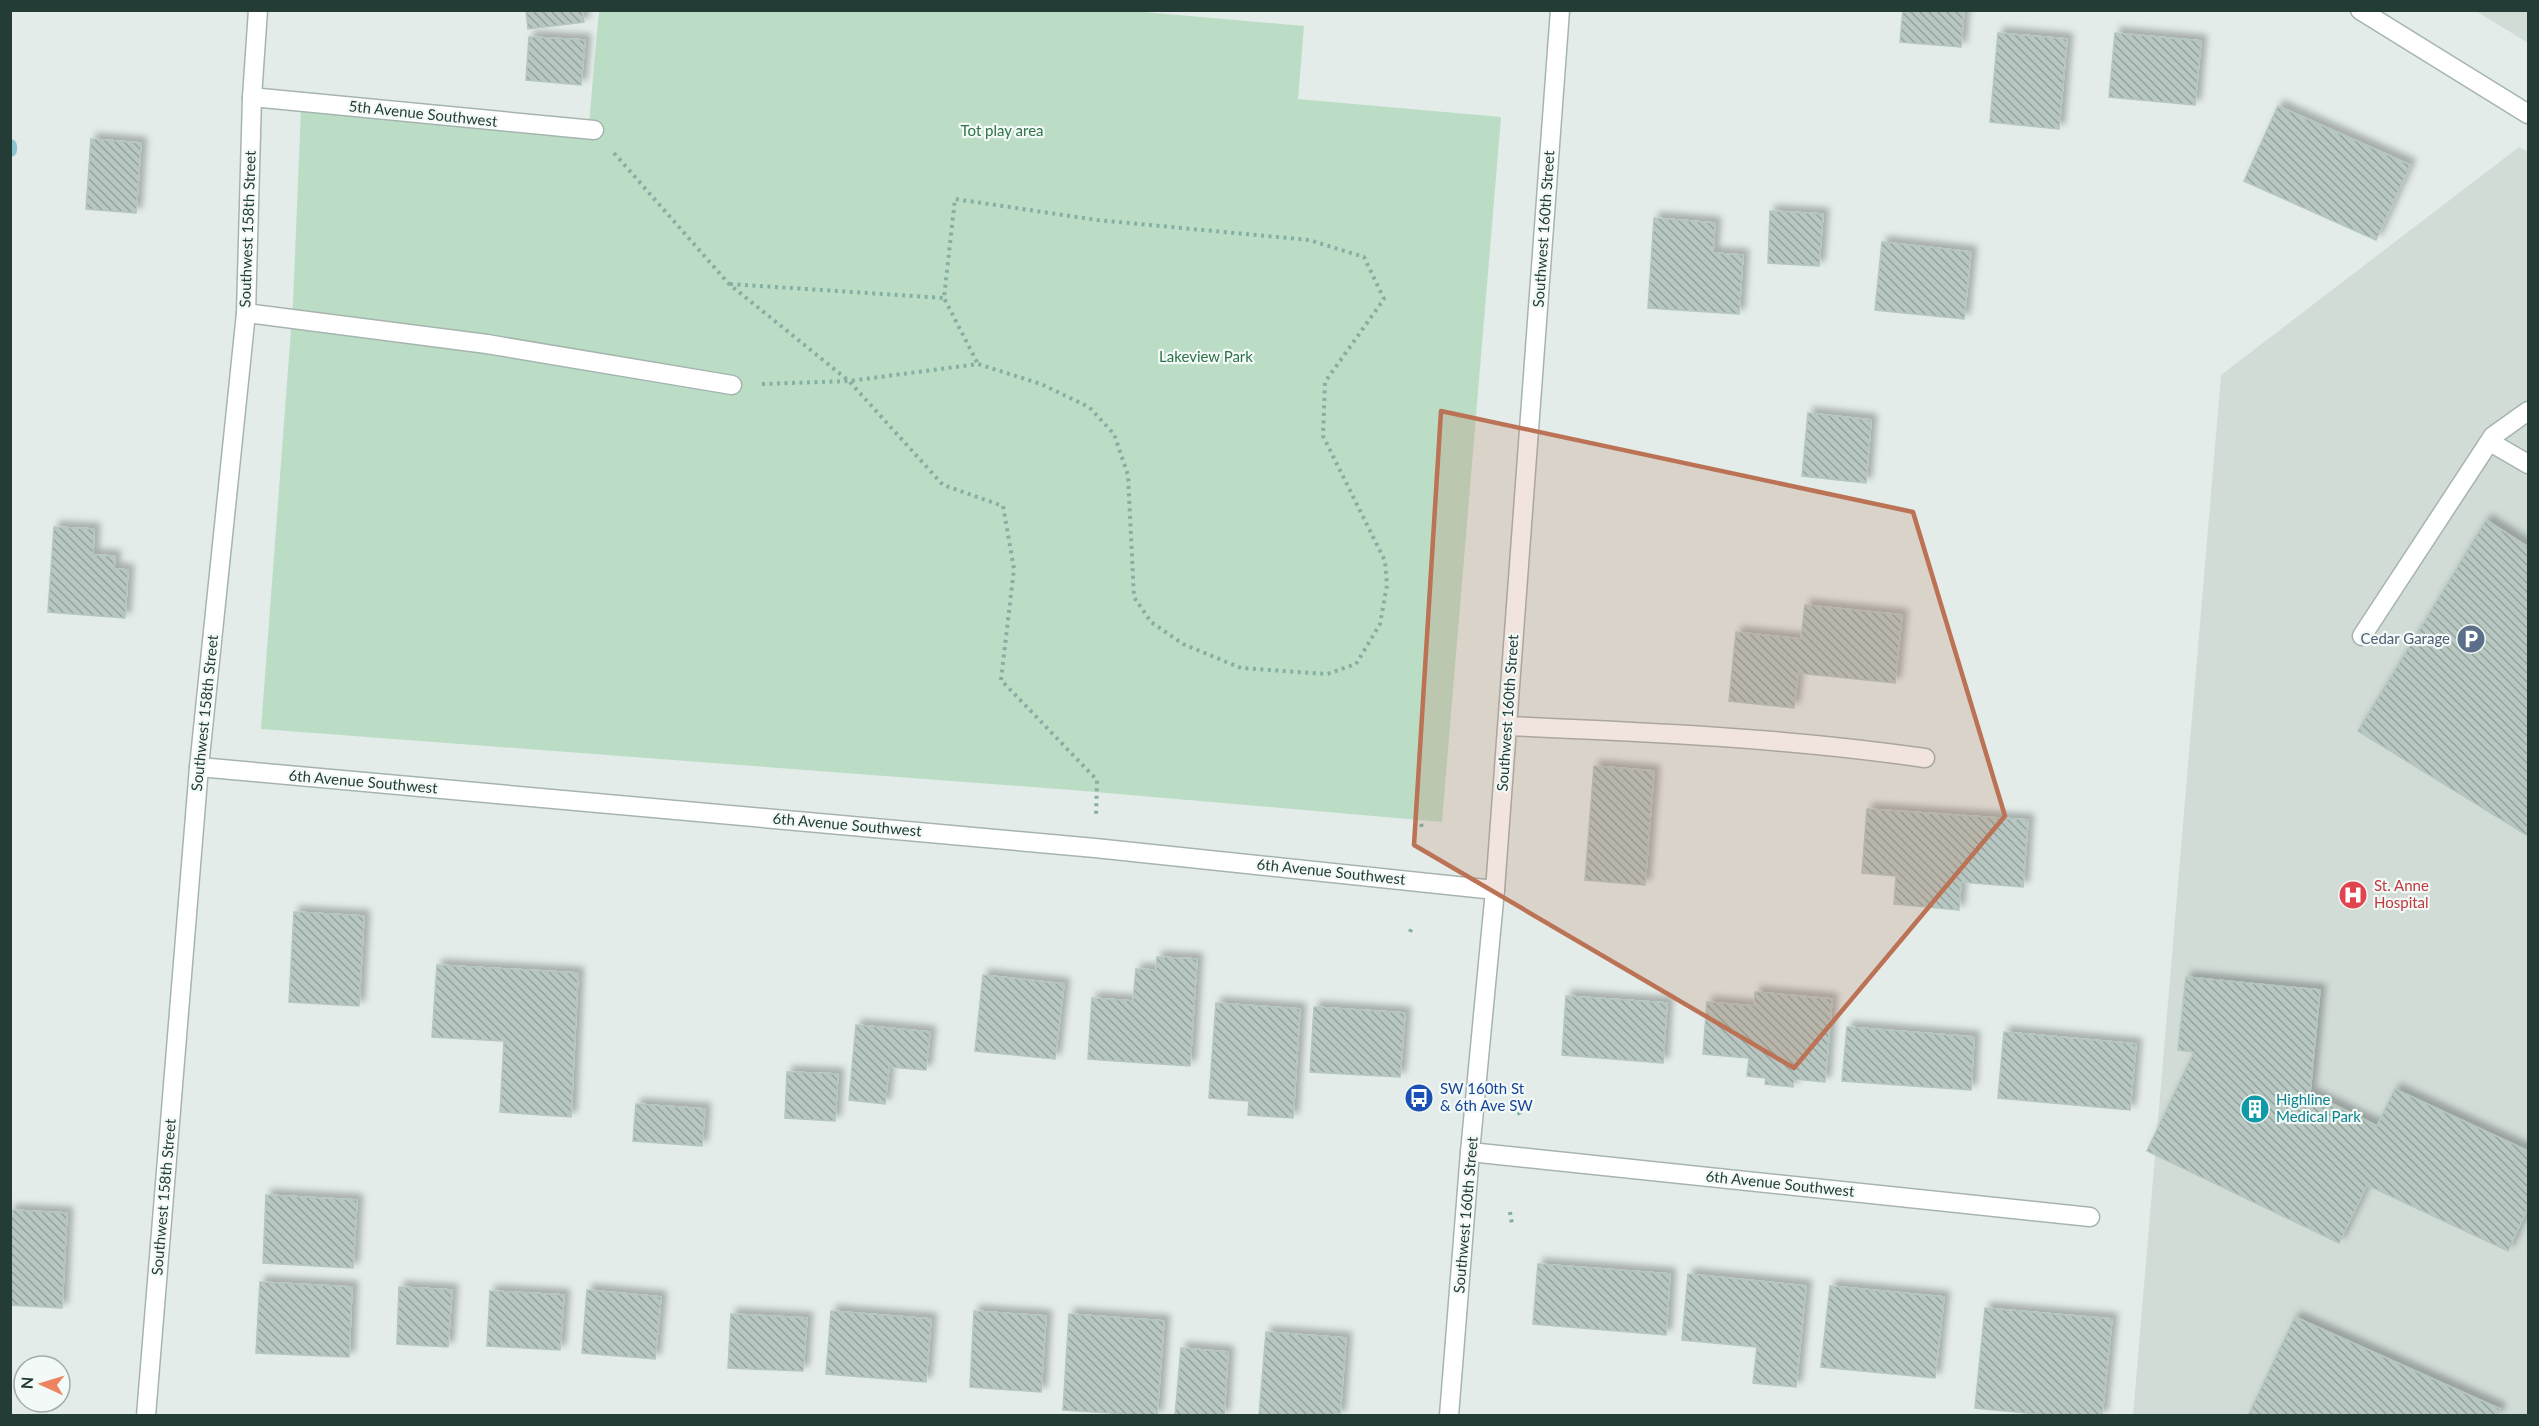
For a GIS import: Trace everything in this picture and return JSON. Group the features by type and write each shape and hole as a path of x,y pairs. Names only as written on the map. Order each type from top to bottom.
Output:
{"street":[{"name":"Southwest 158th Street","path":"146,1416 199,767 246,313 252,97 258,10"},
{"name":"Southwest 160th Street","path":"1449,1416 1508,726 1560,10"},
{"path":"2360,10 2529,114"},
{"name":"5th Avenue Southwest","path":"252,97 594,130"},
{"path":"246,313 487,344 732,385"},
{"path":"2362,636 2493,436 2529,411"},
{"path":"2490,442 2529,464"},
{"path":"1508,726 1690,736 1872,751 1924,758"},
{"name":"6th Avenue Southwest","path":"199,767 1095,848 1495,890"},
{"name":"6th Avenue Southwest","path":"1470,1152 2090,1217"}],"path":[{"path":"594,130 729,284 849,381 944,485 1003,506 1014,569 1001,680 1097,780 1095,848"},
{"path":"732,385 849,381 978,364 1041,384 1089,407 1114,434 1128,475 1134,597 1151,622 1183,644 1241,668 1327,674 1356,664 1380,624 1388,585 1385,561 1323,436 1325,382 1384,299 1364,257 1309,240 1097,220 955,198 944,298 978,364"},
{"path":"729,284 944,298"},
{"path":"1421,824 1423,830"},
{"path":"1514,1106 1522,1117"},
{"path":"1510,1212 1512,1224"}],"highlighted area":[{"path":"1441,411 1913,512 2005,816 1794,1068 1414,845"}],"shaded area":[{"path":"2476,11 2528,11 2528,43"},
{"name":"St. Anne Hospital","path":"2519,147 2528,152 2528,1415 2133,1416 2221,375"}],"green space":[{"name":"Lakeview Park","path":"1121,10 1304,26 1298,99 1501,117 1442,822 1072,790 261,729 293,303 301,110 588,135 599,11"}],"building":[{"path":"526,10 582,10 584,22 528,29"},
{"path":"1903,10 1964,10 1961,47 1900,42"},
{"path":"1998,33 2067,39 2059,129 1990,122"},
{"path":"2115,33 2201,41 2195,105 2109,97"},
{"path":"529,37 585,40 581,85 526,80"},
{"path":"2278,106 2410,165 2376,240 2244,181"},
{"path":"91,139 141,143 136,213 86,209"},
{"path":"1770,211 1823,214 1819,266 1768,263"},
{"path":"1654,218 1715,223 1713,253 1743,255 1739,314 1648,308"},
{"path":"1882,242 1971,252 1964,319 1875,310"},
{"path":"1808,413 1871,420 1866,483 1802,476"},
{"name":"Cedar Garage","path":"2486,520 2528,547 2528,836 2358,731"},
{"path":"54,527 94,529 93,555 115,556 114,569 128,570 125,618 48,612"},
{"path":"1805,605 1902,615 1895,683 1798,673 1794,708 1729,701 1736,632 1801,639"},
{"path":"1594,766 1654,771 1645,885 1585,880"},
{"path":"1867,809 2028,820 2023,887 1961,882 1959,910 1894,904 1896,876 1862,873"},
{"path":"294,912 364,916 359,1006 289,1002"},
{"path":"1157,957 1197,959 1190,1066 1088,1059 1092,998 1133,1001 1136,969 1156,970"},
{"path":"437,965 578,973 571,1117 500,1112 504,1041 432,1037"},
{"path":"983,975 1064,984 1055,1059 975,1051"},
{"name":"Highline Medical Park","path":"2186,977 2320,990 2310,1093 2377,1126 2395,1089 2528,1151 2528,1207 2508,1251 2367,1185 2339,1243 2147,1151 2194,1052 2178,1050"},
{"path":"1755,992 1832,999 1825,1082 1794,1079 1793,1087 1765,1084 1766,1078 1747,1076 1749,1058 1703,1054 1707,1002 1754,1006"},
{"path":"1566,996 1667,1003 1663,1063 1562,1055"},
{"path":"1216,1003 1300,1009 1293,1118 1248,1115 1249,1101 1209,1098"},
{"path":"1314,1007 1405,1013 1400,1077 1310,1072"},
{"path":"856,1025 930,1032 926,1070 889,1067 885,1104 849,1100"},
{"path":"1847,1027 1974,1037 1971,1090 1842,1081"},
{"path":"2004,1032 2136,1044 2130,1110 1998,1098"},
{"path":"787,1072 838,1074 835,1121 785,1118"},
{"path":"636,1104 705,1109 702,1146 633,1141"},
{"path":"266,1195 357,1200 353,1268 263,1263"},
{"path":"10,1210 67,1213 62,1308 10,1305"},
{"path":"1538,1264 1670,1274 1666,1335 1533,1324"},
{"path":"1688,1274 1806,1286 1796,1387 1753,1383 1757,1347 1682,1340"},
{"path":"260,1282 352,1287 349,1357 256,1353"},
{"path":"1830,1286 1944,1297 1935,1378 1821,1367"},
{"path":"399,1287 452,1290 448,1347 397,1344"},
{"path":"587,1290 661,1297 655,1359 582,1353"},
{"path":"490,1291 564,1295 560,1350 487,1346"},
{"path":"1985,1308 2112,1319 2102,1416 2056,1416 1975,1408"},
{"path":"831,1311 931,1319 926,1382 826,1374"},
{"path":"974,1311 1046,1316 1041,1392 970,1387"},
{"path":"731,1314 807,1318 803,1371 728,1368"},
{"path":"1069,1314 1164,1321 1157,1416 1063,1410"},
{"path":"2295,1317 2500,1409 2497,1416 2248,1416"},
{"path":"1266,1332 1346,1338 1340,1416 1259,1416"},
{"path":"1181,1348 1228,1352 1224,1416 1175,1416"}],"place":[{"name":"Cedar Garage","path":"2471,639"},
{"name":"St. Anne Hospital","path":"2353,895"},
{"name":"SW 160th St & 6th Ave SW","path":"1419,1098"},
{"name":"Highline Medical Park","path":"2255,1109"}],"park label":[{"name":"Tot play area","path":"1002,131"}]}
